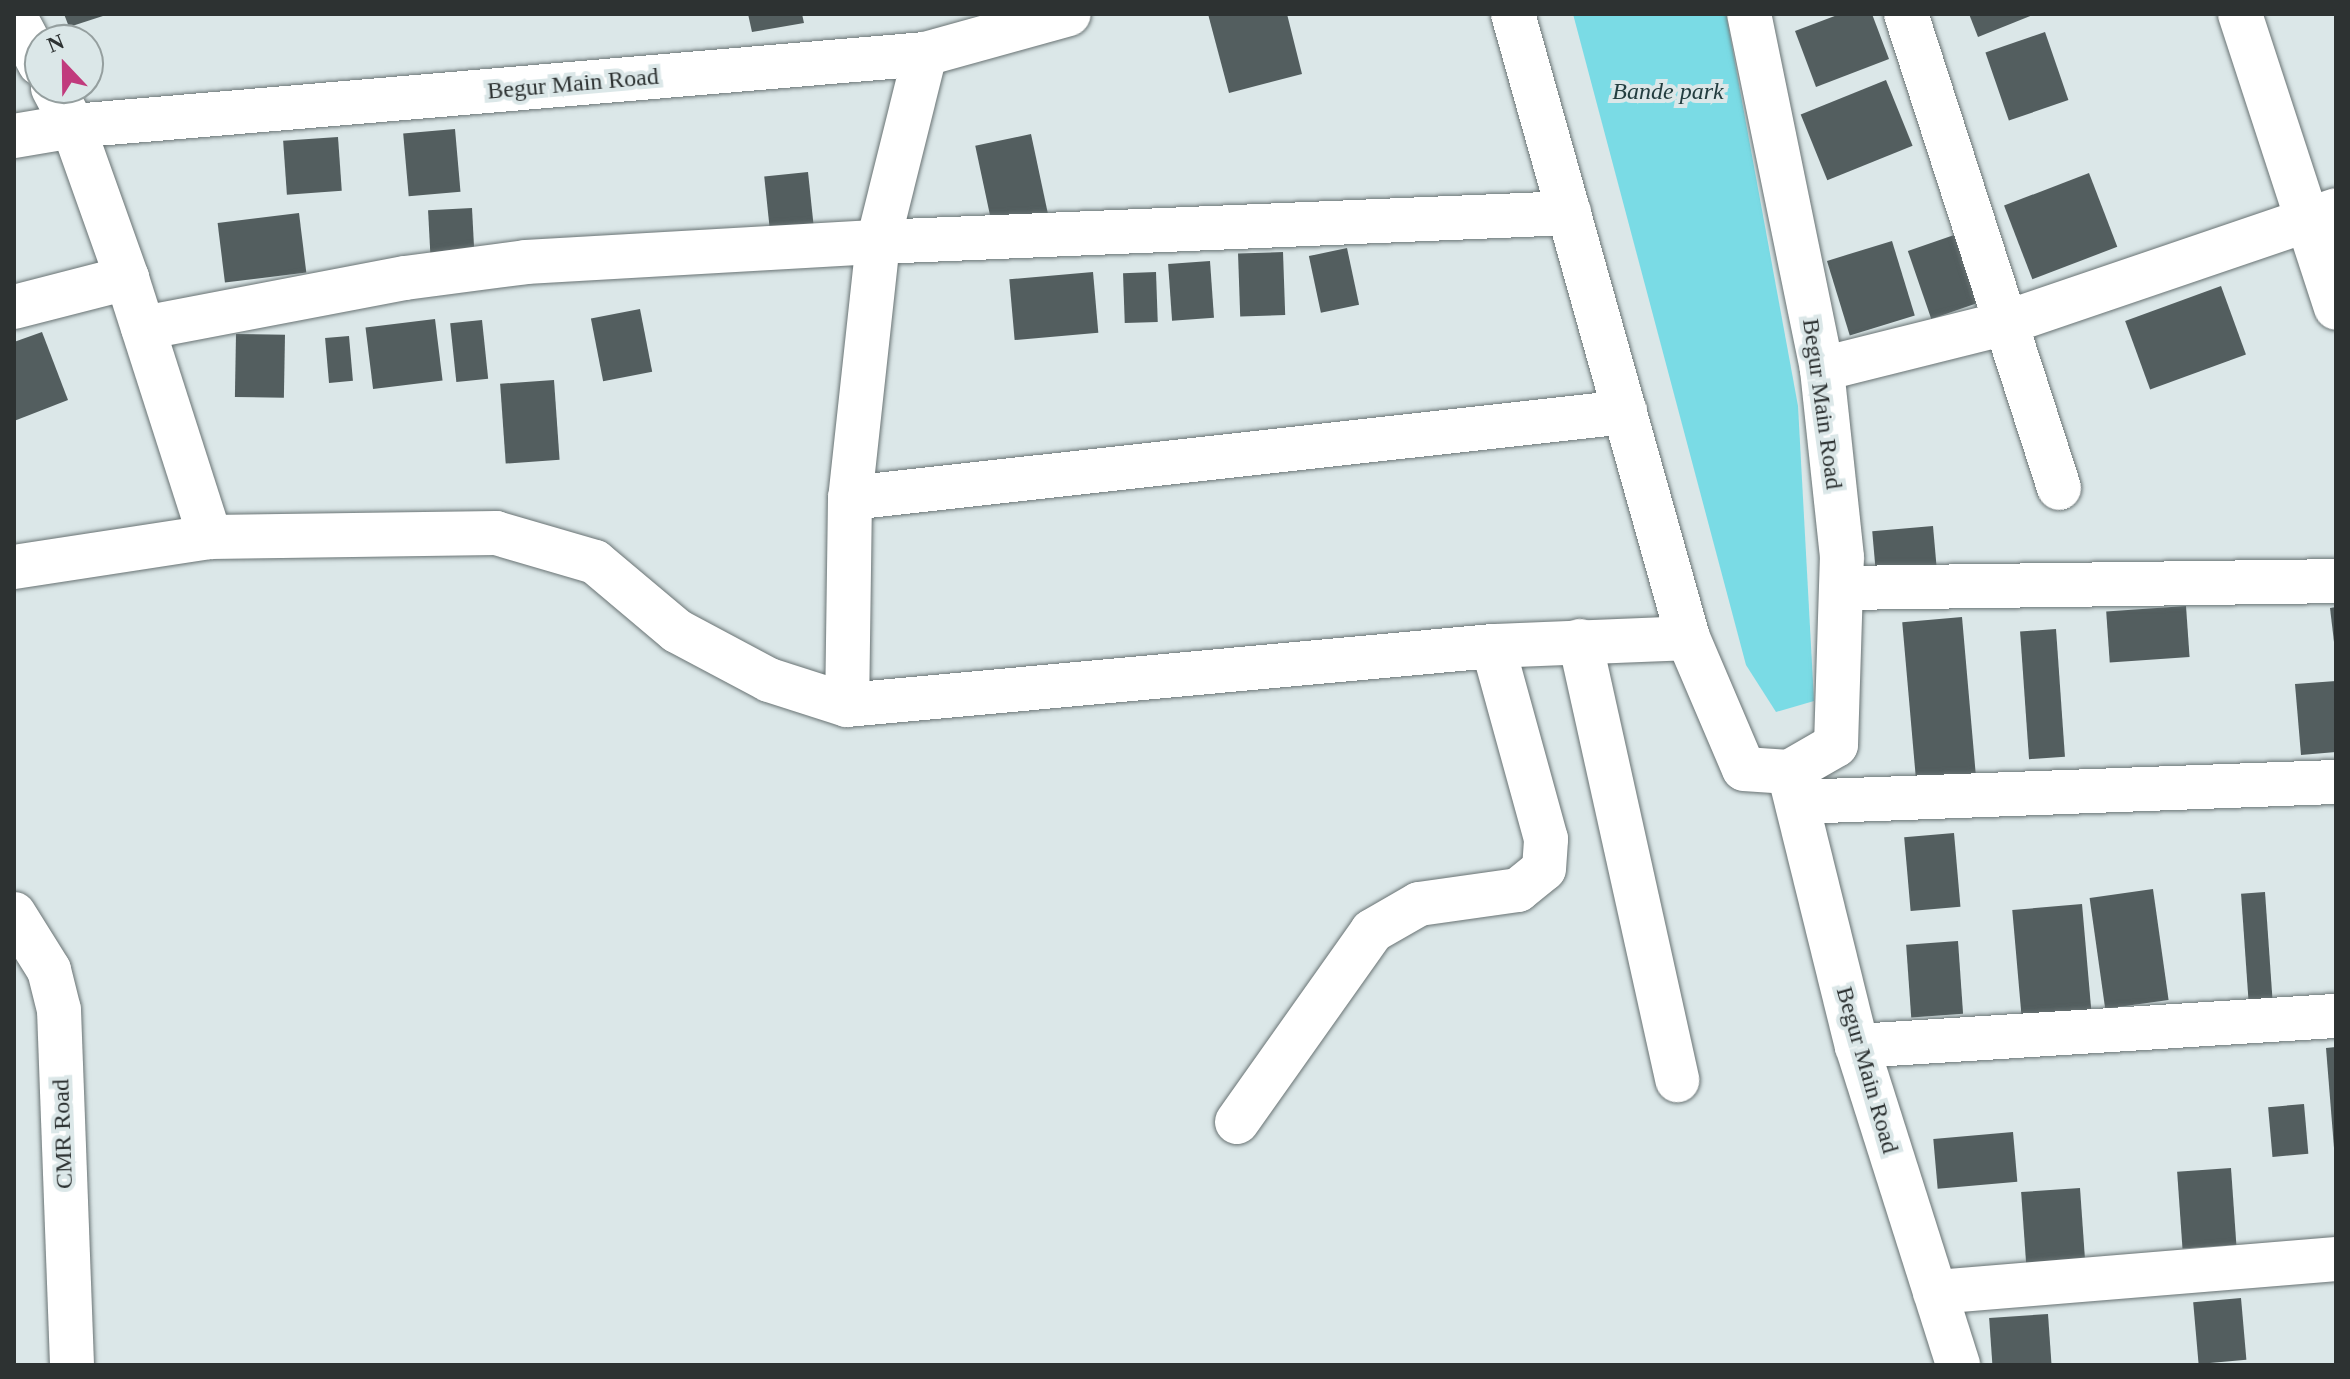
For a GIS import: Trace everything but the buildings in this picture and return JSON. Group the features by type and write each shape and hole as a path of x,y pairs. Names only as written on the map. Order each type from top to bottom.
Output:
{"street":[{"name":"Begur Main Road","path":"14,136 73,126 925,54 989,25 1069,14"},
{"path":"1513,14 1688,638 1744,769 1793,787 2336,782"},
{"name":"Begur Main Road","path":"1749,14 1822,369 1842,588 1836,745 1793,787 1857,1046 1958,1365"},
{"path":"1906,14 2002,324 2059,488"},
{"path":"2240,14 2322,214 2336,308"},
{"path":"14,15 24,34"},
{"path":"847,705 850,498 878,242 925,54"},
{"path":"61,104 73,126 127,278 210,537"},
{"path":"143,328 405,278 526,262 878,242 1569,213"},
{"path":"1822,369 2002,324 2322,214"},
{"path":"14,307 127,278"},
{"path":"850,498 1625,412"},
{"path":"14,567 210,537 496,533 595,562 677,631 769,680 847,705 1493,646 1688,638"},
{"path":"1842,588 2336,581"},
{"path":"1580,641 1677,1080"},
{"path":"1237,1122 1372,931 1419,904 1518,890 1544,869 1546,839 1493,646"},
{"name":"CMR Road","path":"14,914 49,970 59,1010 72,1365"},
{"path":"1857,1046 2336,1016"},
{"path":"1935,1292 2336,1259"}],"green space":[{"name":"Bande park","path":"1573,14 1726,14 1798,406 1814,701 1776,712 1746,665"}]}
